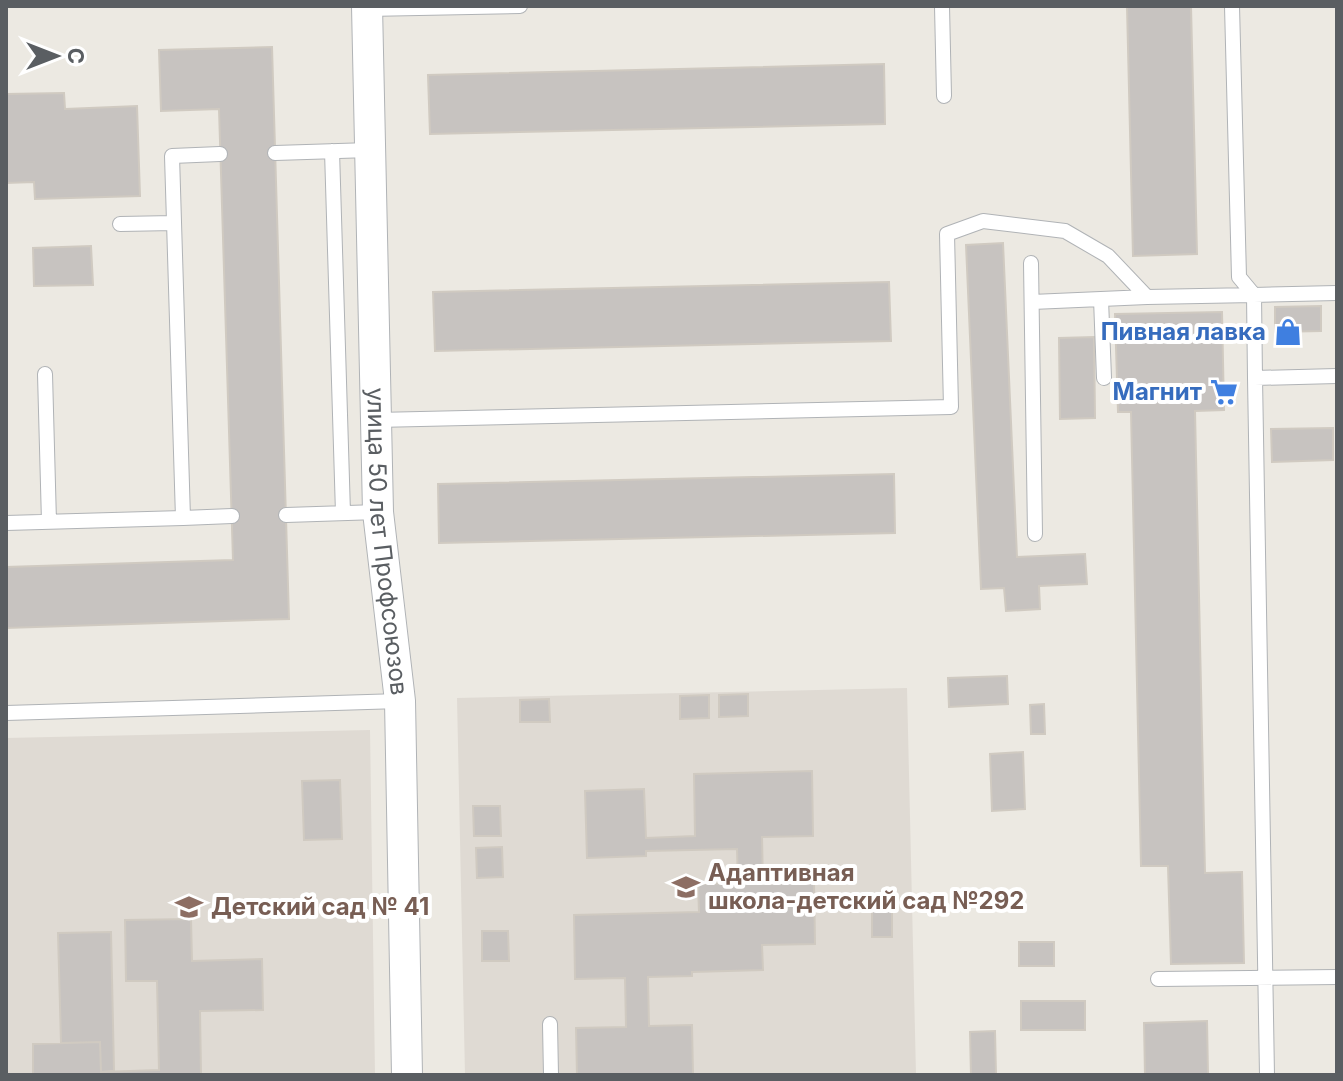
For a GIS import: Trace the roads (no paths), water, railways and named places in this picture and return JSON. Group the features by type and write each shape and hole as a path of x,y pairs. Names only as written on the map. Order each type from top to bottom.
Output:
{"street":[{"name":"улица 50 лет Профсоюзов","path":"367,8 378,512 400,701 407,1075"}],"lane":[{"path":"367,8 520,6"},
{"path":"942,6 944,96"},
{"path":"1232,6 1239,277 1254,295 1267,1075"},
{"path":"275,153 370,150"},
{"path":"332,151 343,513"},
{"path":"183,518 172,156 220,154"},
{"path":"376,420 951,407 947,234 983,221 1065,231 1108,256 1147,297"},
{"path":"120,224 174,223"},
{"path":"1031,263 1035,534"},
{"path":"1032,302 1337,293"},
{"path":"1101,299 1104,378"},
{"path":"45,374 49,522"},
{"path":"1255,378 1337,376"},
{"path":"286,515 378,512"},
{"path":"6,523 232,516"},
{"path":"6,713 400,701"},
{"path":"1158,979 1337,977"},
{"path":"550,1024 551,1075"}],"place":[{"name":"Пивная лавка","path":"1288,332"},
{"name":"Магнит","path":"1224,392"},
{"name":"Адаптивная школа-детский сад №292","path":"686,887"},
{"name":"Детский сад № 41","path":"189,907"}]}
